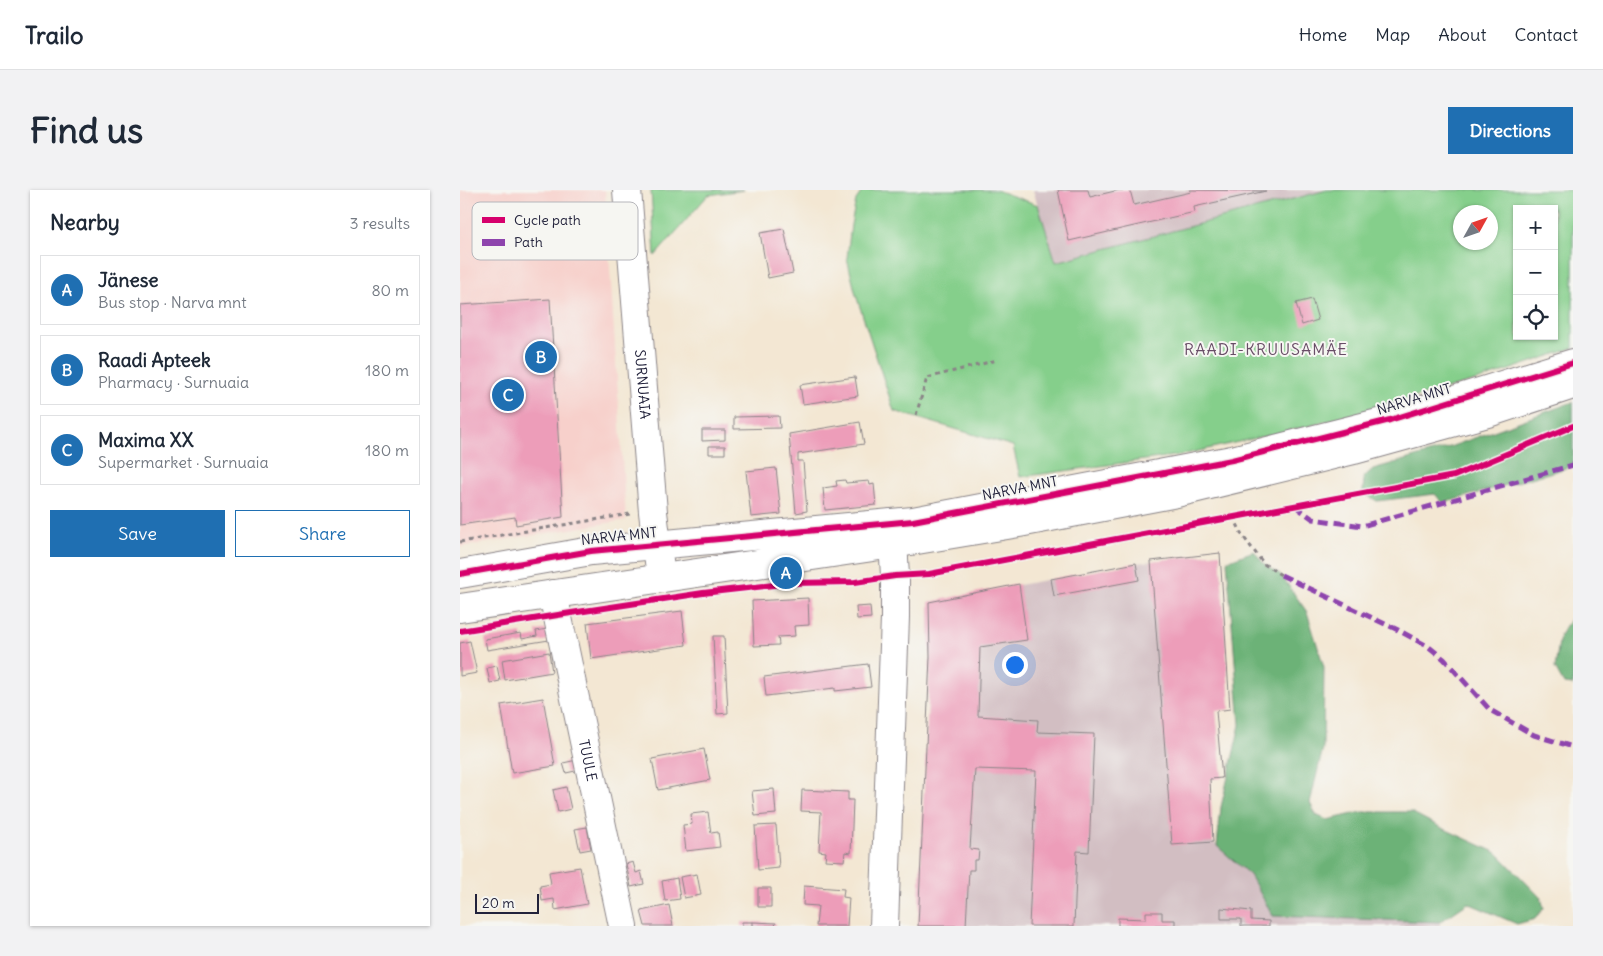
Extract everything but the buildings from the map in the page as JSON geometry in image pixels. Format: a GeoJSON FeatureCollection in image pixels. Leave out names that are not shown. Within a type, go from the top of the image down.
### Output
{"type":"FeatureCollection","features":[{"type":"Feature","properties":{"kind":"main road","name":"SURNUAIA"},"geometry":{"type":"LineString","coordinates":[[633,260],[656,544],[661,578]]}},
{"type":"Feature","properties":{"kind":"main road","name":"NARVA MNT"},"geometry":{"type":"LineString","coordinates":[[460,608],[661,578],[893,534],[913,521],[1232,460],[1390,420],[1573,363]]}},
{"type":"Feature","properties":{"kind":"main road","name":"NARVA MNT"},"geometry":{"type":"LineString","coordinates":[[460,574],[553,556],[656,544],[893,534],[1019,523],[1186,491],[1354,450],[1491,412],[1573,385]]}},
{"type":"Feature","properties":{"kind":"main road"},"geometry":{"type":"LineString","coordinates":[[884,926],[895,618],[893,534]]}},
{"type":"Feature","properties":{"kind":"main road","name":"TUULE"},"geometry":{"type":"LineString","coordinates":[[553,594],[623,926]]}},
{"type":"Feature","properties":{"kind":"path"},"geometry":{"type":"LineString","coordinates":[[916,415],[927,378],[997,360]]}},
{"type":"Feature","properties":{"kind":"path"},"geometry":{"type":"LineString","coordinates":[[1224,519],[1242,516]]}},
{"type":"Feature","properties":{"kind":"path"},"geometry":{"type":"LineString","coordinates":[[1234,517],[1242,535],[1264,564],[1281,574]]}},
{"type":"Feature","properties":{"kind":"shaded area"},"geometry":{"type":"Polygon","coordinates":[[[460,190],[605,190],[606,202],[472,202],[472,260],[609,260],[626,520],[460,547],[460,190]]]}},
{"type":"Feature","properties":{"kind":"shaded area"},"geometry":{"type":"Polygon","coordinates":[[[1033,190],[1327,190],[1056,263],[1033,190]]]}},
{"type":"Feature","properties":{"kind":"shaded area"},"geometry":{"type":"Polygon","coordinates":[[[1220,553],[1230,709],[1216,711],[1222,778],[1210,779],[1213,842],[1250,875],[1273,916],[1440,922],[1440,926],[918,926],[930,657],[929,602],[1136,563],[1220,553]]]}},
{"type":"Feature","properties":{"kind":"green space"},"geometry":{"type":"Polygon","coordinates":[[[651,190],[744,190],[708,195],[655,256],[651,190]]]}},
{"type":"Feature","properties":{"kind":"green space"},"geometry":{"type":"Polygon","coordinates":[[[863,190],[996,190],[1038,205],[1056,262],[1327,190],[1573,190],[1573,348],[1479,380],[1309,426],[1181,455],[1020,477],[1013,446],[894,411],[856,295],[847,258],[856,200],[863,190]]]}},
{"type":"Feature","properties":{"kind":"green space"},"geometry":{"type":"Polygon","coordinates":[[[1573,402],[1573,465],[1570,467],[1443,503],[1435,494],[1377,501],[1363,493],[1364,477],[1373,469],[1447,448],[1573,402]]]}},
{"type":"Feature","properties":{"kind":"green space"},"geometry":{"type":"Polygon","coordinates":[[[1254,551],[1264,564],[1281,575],[1307,612],[1324,667],[1323,748],[1310,803],[1316,815],[1327,820],[1362,812],[1411,812],[1497,853],[1541,898],[1544,908],[1535,919],[1517,924],[1468,903],[1440,922],[1273,916],[1250,875],[1217,846],[1221,807],[1240,725],[1227,561],[1254,551]]]}},
{"type":"Feature","properties":{"kind":"green space"},"geometry":{"type":"Polygon","coordinates":[[[1573,615],[1573,685],[1564,684],[1555,668],[1560,635],[1573,615]]]}},
{"type":"Feature","properties":{"kind":"marked path"},"geometry":{"type":"LineString","coordinates":[[1295,506],[1313,519],[1362,526],[1573,465]]}},
{"type":"Feature","properties":{"kind":"marked path"},"geometry":{"type":"LineString","coordinates":[[1281,575],[1398,630],[1429,647],[1444,659],[1490,710],[1534,735],[1573,747]]}},
{"type":"Feature","properties":{"kind":"cycle path"},"geometry":{"type":"LineString","coordinates":[[460,574],[591,551],[913,521],[1232,460],[1390,420],[1573,363]]}},
{"type":"Feature","properties":{"kind":"cycle path"},"geometry":{"type":"LineString","coordinates":[[460,631],[703,593],[791,583],[855,582],[895,576],[929,574],[1454,476],[1573,426]]}},
{"type":"Feature","properties":{"kind":"place","name":"Raadi Apteek"},"geometry":{"type":"Point","coordinates":[541,357]}},
{"type":"Feature","properties":{"kind":"place","name":"Maxima XX"},"geometry":{"type":"Point","coordinates":[508,395]}},
{"type":"Feature","properties":{"kind":"place","name":"Jänese"},"geometry":{"type":"Point","coordinates":[786,573]}},
{"type":"Feature","properties":{"kind":"district","name":"RAADI-KRUUSAMÄE"},"geometry":{"type":"Point","coordinates":[1266,349]}}]}
